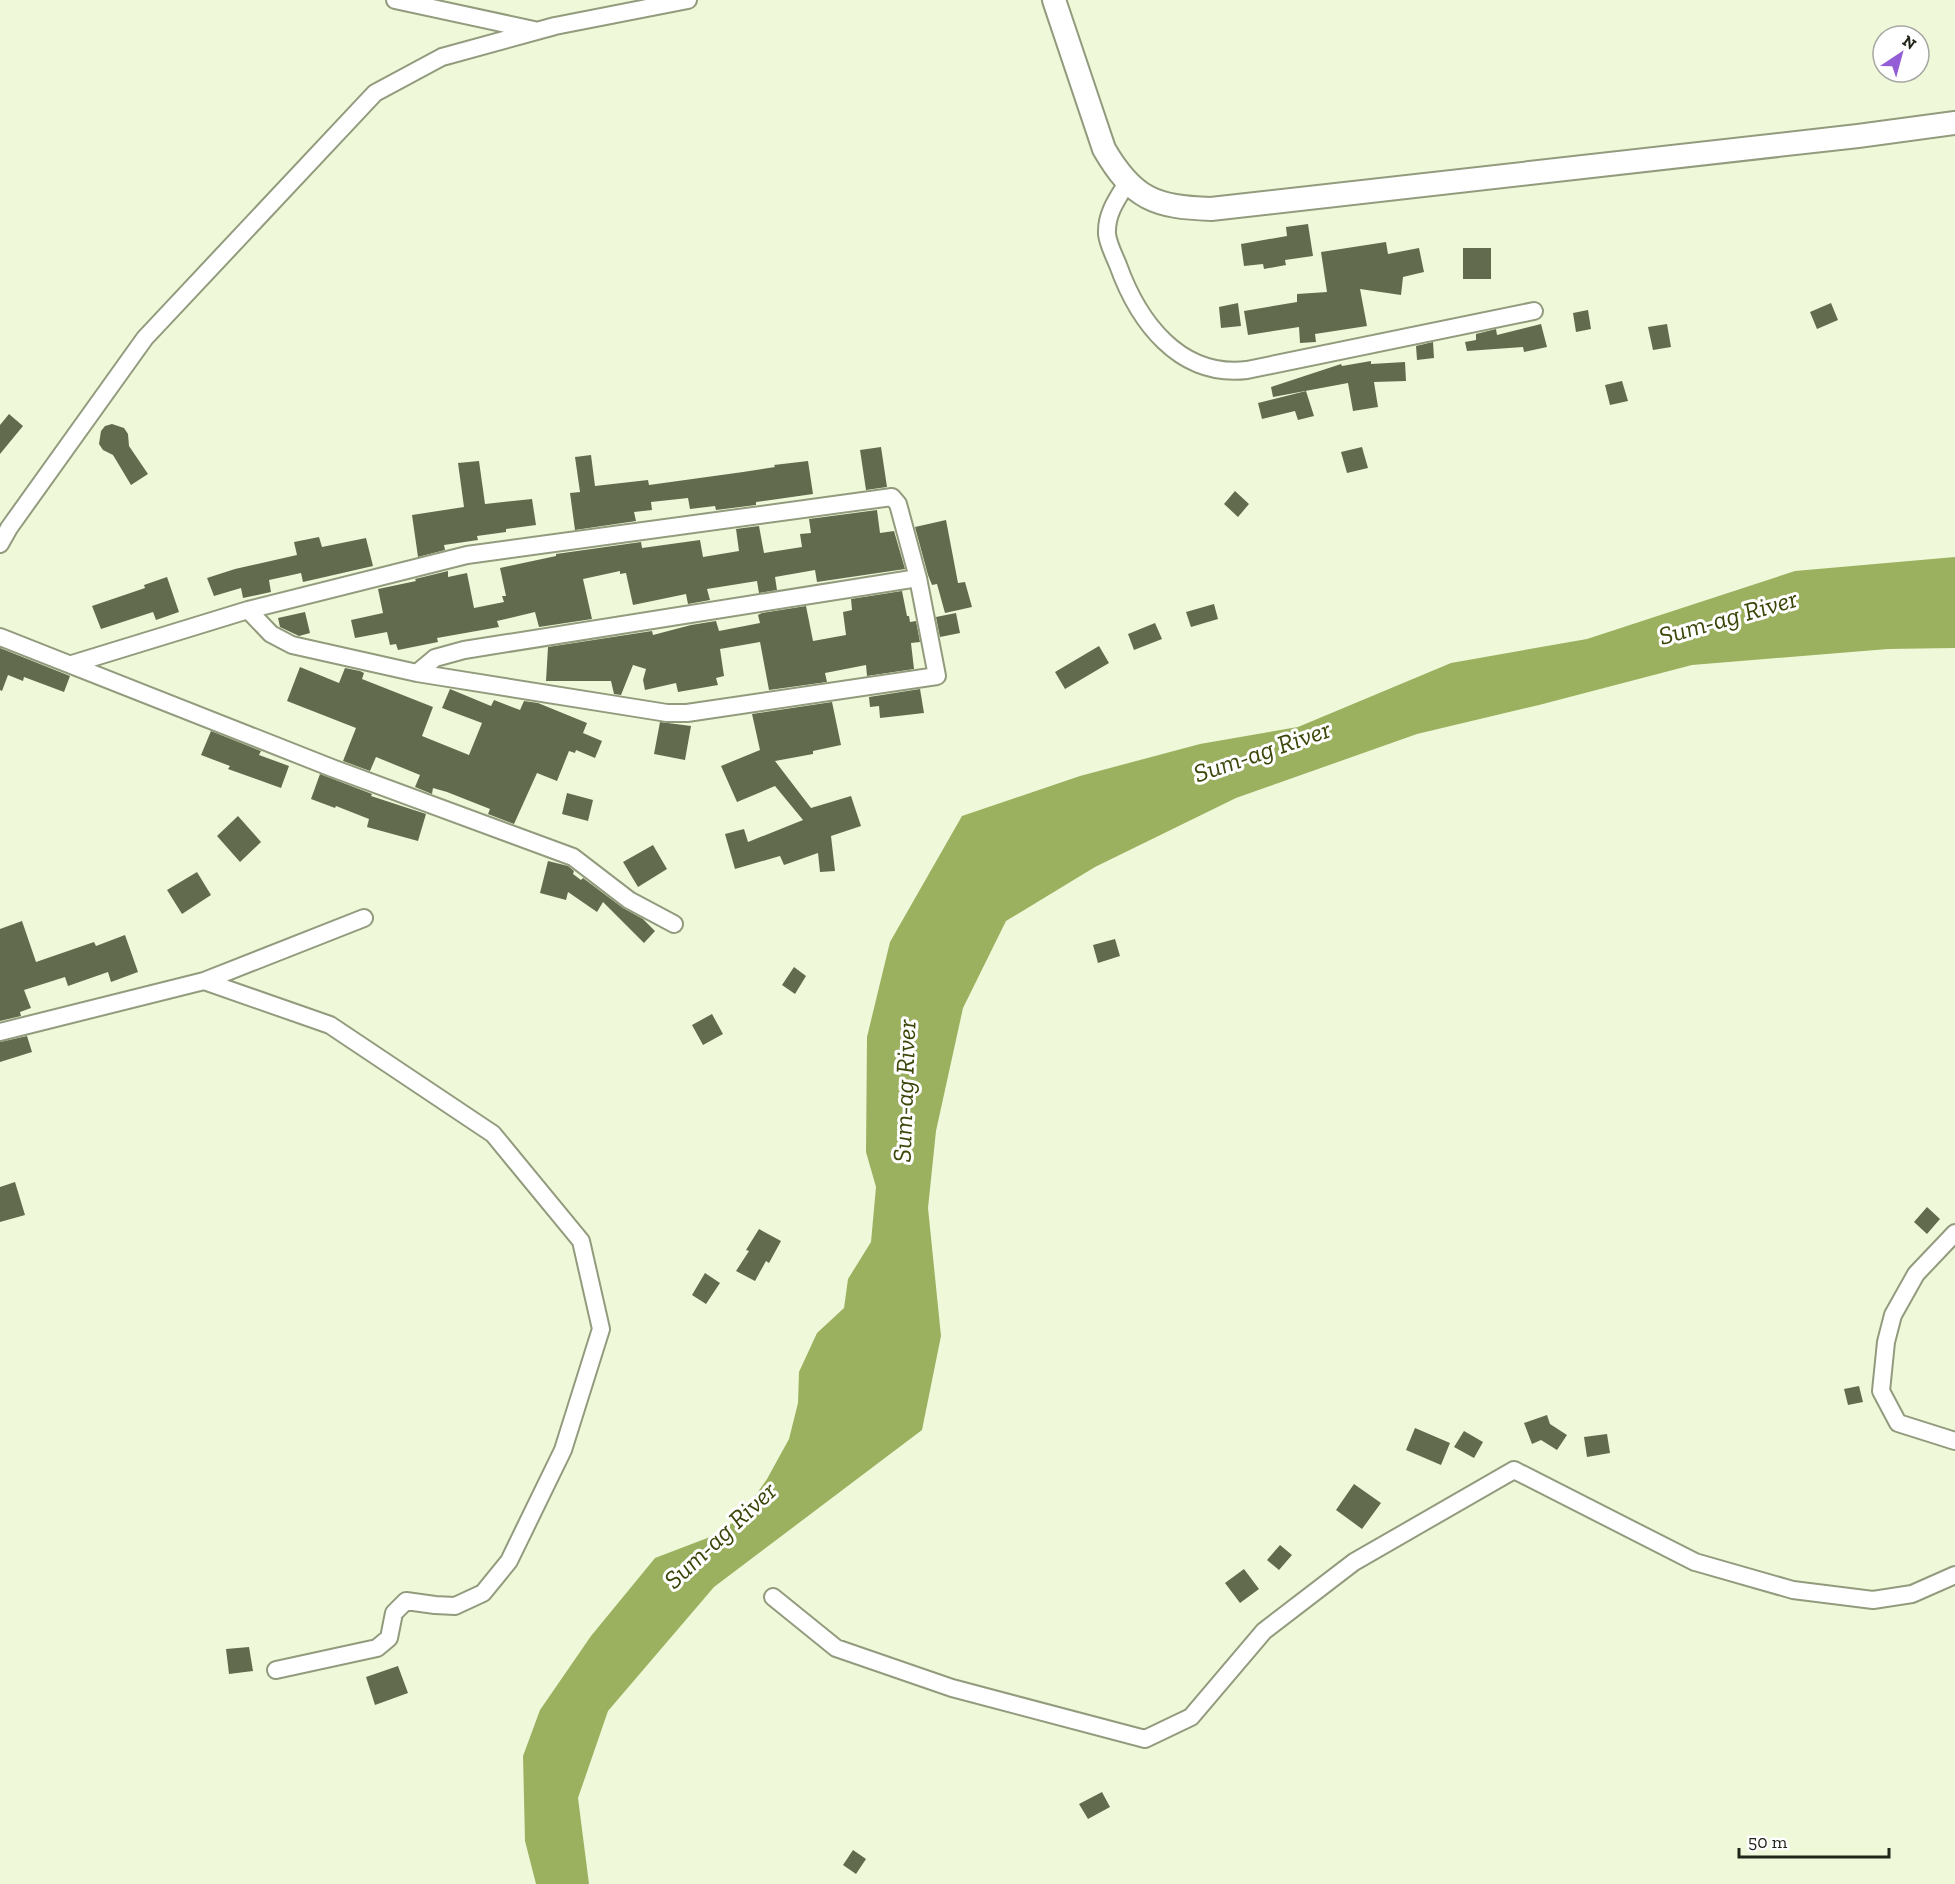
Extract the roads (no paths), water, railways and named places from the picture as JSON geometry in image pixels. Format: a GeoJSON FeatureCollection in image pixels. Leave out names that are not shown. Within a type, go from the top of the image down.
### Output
{"type":"FeatureCollection","features":[{"type":"Feature","properties":{"kind":"main road"},"geometry":{"type":"LineString","coordinates":[[1054,0],[1104,149],[1127,183],[1160,202],[1179,207],[1211,208],[1858,136],[1955,123]]}},
{"type":"Feature","properties":{"kind":"street"},"geometry":{"type":"LineString","coordinates":[[395,0],[538,31]]}},
{"type":"Feature","properties":{"kind":"street"},"geometry":{"type":"LineString","coordinates":[[0,544],[9,528],[145,338],[375,93],[442,57],[538,31],[688,0]]}},
{"type":"Feature","properties":{"kind":"street"},"geometry":{"type":"LineString","coordinates":[[1127,183],[1113,205],[1107,235],[1124,283],[1143,317],[1156,334],[1184,356],[1217,370],[1231,372],[1247,370],[1534,311]]}},
{"type":"Feature","properties":{"kind":"street"},"geometry":{"type":"LineString","coordinates":[[72,664],[248,610],[467,555],[892,497],[898,504],[918,578],[937,676],[687,713],[667,713],[417,673],[292,645],[271,634],[248,610]]}},
{"type":"Feature","properties":{"kind":"street"},"geometry":{"type":"LineString","coordinates":[[417,673],[435,658],[464,650],[918,578]]}},
{"type":"Feature","properties":{"kind":"street"},"geometry":{"type":"LineString","coordinates":[[0,637],[332,768],[573,857],[629,900],[674,924]]}},
{"type":"Feature","properties":{"kind":"street"},"geometry":{"type":"LineString","coordinates":[[0,1032],[204,981],[364,918]]}},
{"type":"Feature","properties":{"kind":"street"},"geometry":{"type":"LineString","coordinates":[[204,981],[330,1025],[493,1134],[581,1241],[601,1329],[563,1450],[509,1561],[483,1593],[455,1606],[406,1601],[394,1613],[389,1638],[377,1648],[276,1670]]}},
{"type":"Feature","properties":{"kind":"street"},"geometry":{"type":"LineString","coordinates":[[1955,1233],[1916,1274],[1893,1315],[1886,1342],[1881,1391],[1898,1423],[1955,1442]]}},
{"type":"Feature","properties":{"kind":"street"},"geometry":{"type":"LineString","coordinates":[[773,1597],[836,1648],[952,1688],[1145,1738],[1191,1717],[1264,1631],[1354,1562],[1514,1470],[1695,1562],[1793,1590],[1873,1600],[1912,1594],[1955,1575]]}},
{"type":"Feature","properties":{"kind":"water","name":"Sum-ag River"},"geometry":{"type":"Polygon","coordinates":[[[1955,557],[1955,648],[1888,649],[1692,665],[1417,734],[1236,798],[1095,867],[1006,921],[963,1008],[936,1131],[928,1208],[941,1336],[922,1430],[714,1587],[608,1711],[578,1798],[589,1884],[536,1884],[525,1841],[523,1756],[540,1710],[591,1636],[655,1558],[710,1537],[739,1519],[767,1479],[789,1439],[798,1403],[799,1372],[817,1333],[844,1308],[848,1279],[871,1242],[876,1187],[866,1152],[867,1037],[890,942],[962,816],[1080,776],[1200,744],[1298,727],[1451,663],[1587,639],[1795,571],[1955,557]]]}}]}
